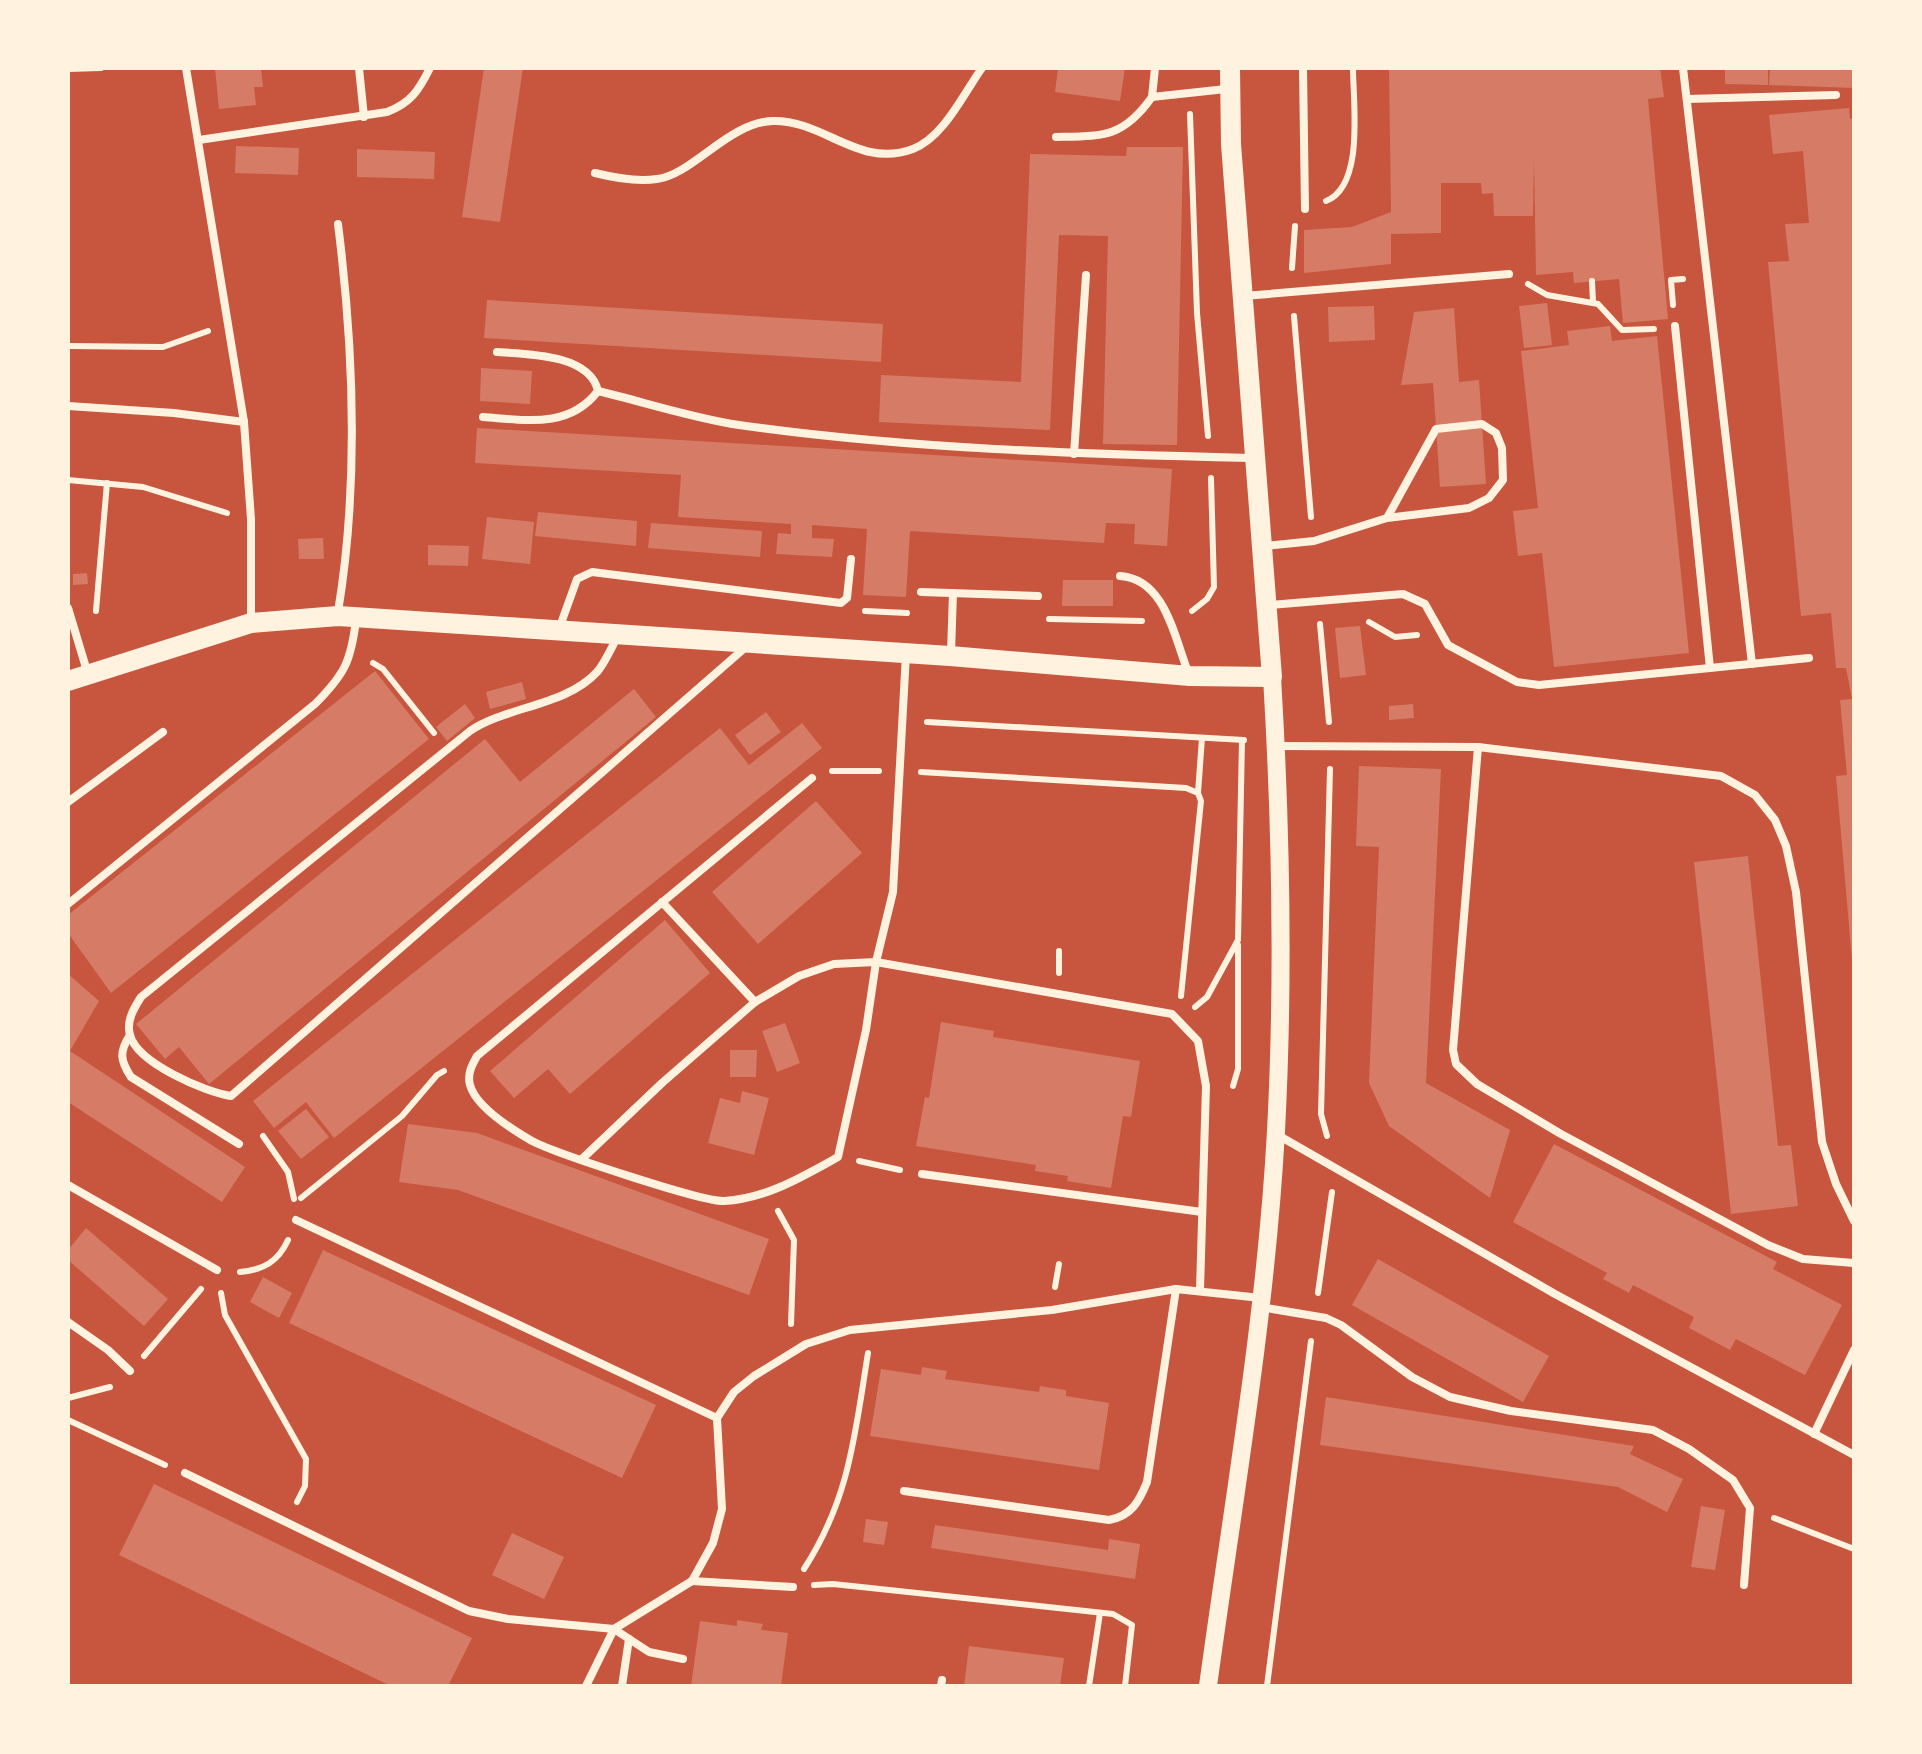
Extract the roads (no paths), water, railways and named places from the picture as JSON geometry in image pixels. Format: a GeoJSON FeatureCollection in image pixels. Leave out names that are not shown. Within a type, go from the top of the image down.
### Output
{"type":"FeatureCollection","features":[{"type":"Feature","properties":{"kind":"main road"},"geometry":{"type":"LineString","coordinates":[[68,681],[251,622],[347,616],[1190,676],[1272,677],[1231,144],[1231,78]]}},
{"type":"Feature","properties":{"kind":"street"},"geometry":{"type":"LineString","coordinates":[[1208,1686],[1260,1303],[1276,1134],[1280,1027],[1272,677]]}},
{"type":"Feature","properties":{"kind":"lane"},"geometry":{"type":"LineString","coordinates":[[186,68],[244,422],[251,520],[251,622]]}},
{"type":"Feature","properties":{"kind":"lane"},"geometry":{"type":"LineString","coordinates":[[359,68],[364,117]]}},
{"type":"Feature","properties":{"kind":"lane"},"geometry":{"type":"LineString","coordinates":[[199,140],[364,117],[405,105],[419,91],[430,68]]}},
{"type":"Feature","properties":{"kind":"lane"},"geometry":{"type":"LineString","coordinates":[[596,173],[613,178],[660,180],[749,126],[771,121],[792,123],[860,150],[892,156],[919,146],[940,127],[982,68]]}},
{"type":"Feature","properties":{"kind":"lane"},"geometry":{"type":"LineString","coordinates":[[1056,137],[1104,136],[1120,130],[1140,114],[1152,97],[1154,68]]}},
{"type":"Feature","properties":{"kind":"lane"},"geometry":{"type":"LineString","coordinates":[[1304,68],[1306,209]]}},
{"type":"Feature","properties":{"kind":"lane"},"geometry":{"type":"LineString","coordinates":[[1683,68],[1752,664]]}},
{"type":"Feature","properties":{"kind":"lane"},"geometry":{"type":"LineString","coordinates":[[1152,97],[1189,93],[1231,78]]}},
{"type":"Feature","properties":{"kind":"lane"},"geometry":{"type":"LineString","coordinates":[[1687,99],[1836,94]]}},
{"type":"Feature","properties":{"kind":"lane"},"geometry":{"type":"LineString","coordinates":[[68,904],[315,704],[343,674],[352,656],[346,572],[350,492],[348,309],[338,224]]}},
{"type":"Feature","properties":{"kind":"lane"},"geometry":{"type":"LineString","coordinates":[[1242,296],[1509,274]]}},
{"type":"Feature","properties":{"kind":"lane"},"geometry":{"type":"LineString","coordinates":[[1074,454],[1086,275]]}},
{"type":"Feature","properties":{"kind":"lane"},"geometry":{"type":"LineString","coordinates":[[1675,326],[1710,668]]}},
{"type":"Feature","properties":{"kind":"lane"},"geometry":{"type":"LineString","coordinates":[[497,352],[538,355],[574,364],[593,378],[598,391]]}},
{"type":"Feature","properties":{"kind":"lane"},"geometry":{"type":"LineString","coordinates":[[598,391],[736,424],[860,438],[1074,454],[1256,458]]}},
{"type":"Feature","properties":{"kind":"lane"},"geometry":{"type":"LineString","coordinates":[[483,417],[538,421],[565,418],[588,404],[598,391]]}},
{"type":"Feature","properties":{"kind":"lane"},"geometry":{"type":"LineString","coordinates":[[68,406],[244,422]]}},
{"type":"Feature","properties":{"kind":"lane"},"geometry":{"type":"LineString","coordinates":[[1264,546],[1314,541],[1388,518],[1469,508],[1489,498],[1503,480],[1502,448],[1496,433],[1482,424],[1436,429],[1388,518]]}},
{"type":"Feature","properties":{"kind":"lane"},"geometry":{"type":"LineString","coordinates":[[559,629],[577,579],[592,572],[840,602],[847,598],[851,559]]}},
{"type":"Feature","properties":{"kind":"lane"},"geometry":{"type":"LineString","coordinates":[[1120,576],[1138,578],[1152,589],[1190,676]]}},
{"type":"Feature","properties":{"kind":"lane"},"geometry":{"type":"LineString","coordinates":[[920,592],[1038,596]]}},
{"type":"Feature","properties":{"kind":"lane"},"geometry":{"type":"LineString","coordinates":[[950,656],[953,592]]}},
{"type":"Feature","properties":{"kind":"lane"},"geometry":{"type":"LineString","coordinates":[[1268,604],[1402,594],[1425,604],[1448,645],[1517,682],[1539,686],[1809,658]]}},
{"type":"Feature","properties":{"kind":"lane"},"geometry":{"type":"LineString","coordinates":[[68,608],[88,675]]}},
{"type":"Feature","properties":{"kind":"lane"},"geometry":{"type":"LineString","coordinates":[[239,1144],[131,1076],[121,1061],[122,1048],[130,1035],[131,1013],[141,997],[488,719],[541,704],[596,672],[620,633]]}},
{"type":"Feature","properties":{"kind":"lane"},"geometry":{"type":"LineString","coordinates":[[130,1035],[148,1058],[197,1088],[231,1096],[750,643]]}},
{"type":"Feature","properties":{"kind":"lane"},"geometry":{"type":"LineString","coordinates":[[812,778],[477,1056],[469,1083],[477,1098],[533,1142],[719,1202],[786,1186],[838,1157],[892,892],[906,654]]}},
{"type":"Feature","properties":{"kind":"lane"},"geometry":{"type":"LineString","coordinates":[[68,802],[163,732]]}},
{"type":"Feature","properties":{"kind":"lane"},"geometry":{"type":"LineString","coordinates":[[1276,744],[1478,747],[1721,776],[1755,795],[1775,820],[1786,846],[1796,892],[1822,1142],[1854,1221]]}},
{"type":"Feature","properties":{"kind":"lane"},"geometry":{"type":"LineString","coordinates":[[1478,747],[1453,1050],[1456,1064],[1477,1084],[1562,1134],[1768,1245],[1803,1259],[1854,1263]]}},
{"type":"Feature","properties":{"kind":"lane"},"geometry":{"type":"LineString","coordinates":[[662,902],[755,1002]]}},
{"type":"Feature","properties":{"kind":"lane"},"geometry":{"type":"LineString","coordinates":[[582,1159],[755,1002],[799,976],[834,964],[876,962],[1172,1014],[1198,1042],[1206,1086],[1200,1290]]}},
{"type":"Feature","properties":{"kind":"lane"},"geometry":{"type":"LineString","coordinates":[[1276,1134],[1555,1294],[1854,1455]]}},
{"type":"Feature","properties":{"kind":"lane"},"geometry":{"type":"LineString","coordinates":[[922,1174],[1202,1212]]}},
{"type":"Feature","properties":{"kind":"lane"},"geometry":{"type":"LineString","coordinates":[[68,1185],[217,1270]]}},
{"type":"Feature","properties":{"kind":"lane"},"geometry":{"type":"LineString","coordinates":[[296,1220],[717,1418]]}},
{"type":"Feature","properties":{"kind":"lane"},"geometry":{"type":"LineString","coordinates":[[586,1686],[614,1630],[692,1580],[713,1543],[722,1509],[717,1418],[734,1392],[789,1354],[806,1344],[850,1330],[1052,1310],[1176,1288],[1260,1303],[1341,1325],[1412,1378],[1450,1397],[1512,1411],[1654,1430],[1734,1480],[1750,1508],[1744,1585]]}},
{"type":"Feature","properties":{"kind":"lane"},"geometry":{"type":"LineString","coordinates":[[904,1491],[1109,1520],[1122,1517],[1140,1502],[1147,1482],[1176,1288]]}},
{"type":"Feature","properties":{"kind":"lane"},"geometry":{"type":"LineString","coordinates":[[68,1322],[130,1370]]}},
{"type":"Feature","properties":{"kind":"lane"},"geometry":{"type":"LineString","coordinates":[[1814,1434],[1854,1350]]}},
{"type":"Feature","properties":{"kind":"lane"},"geometry":{"type":"LineString","coordinates":[[185,1474],[469,1611],[614,1630],[649,1652],[684,1659]]}},
{"type":"Feature","properties":{"kind":"lane"},"geometry":{"type":"LineString","coordinates":[[692,1580],[792,1586]]}},
{"type":"Feature","properties":{"kind":"lane"},"geometry":{"type":"LineString","coordinates":[[622,1686],[628,1639]]}}]}
